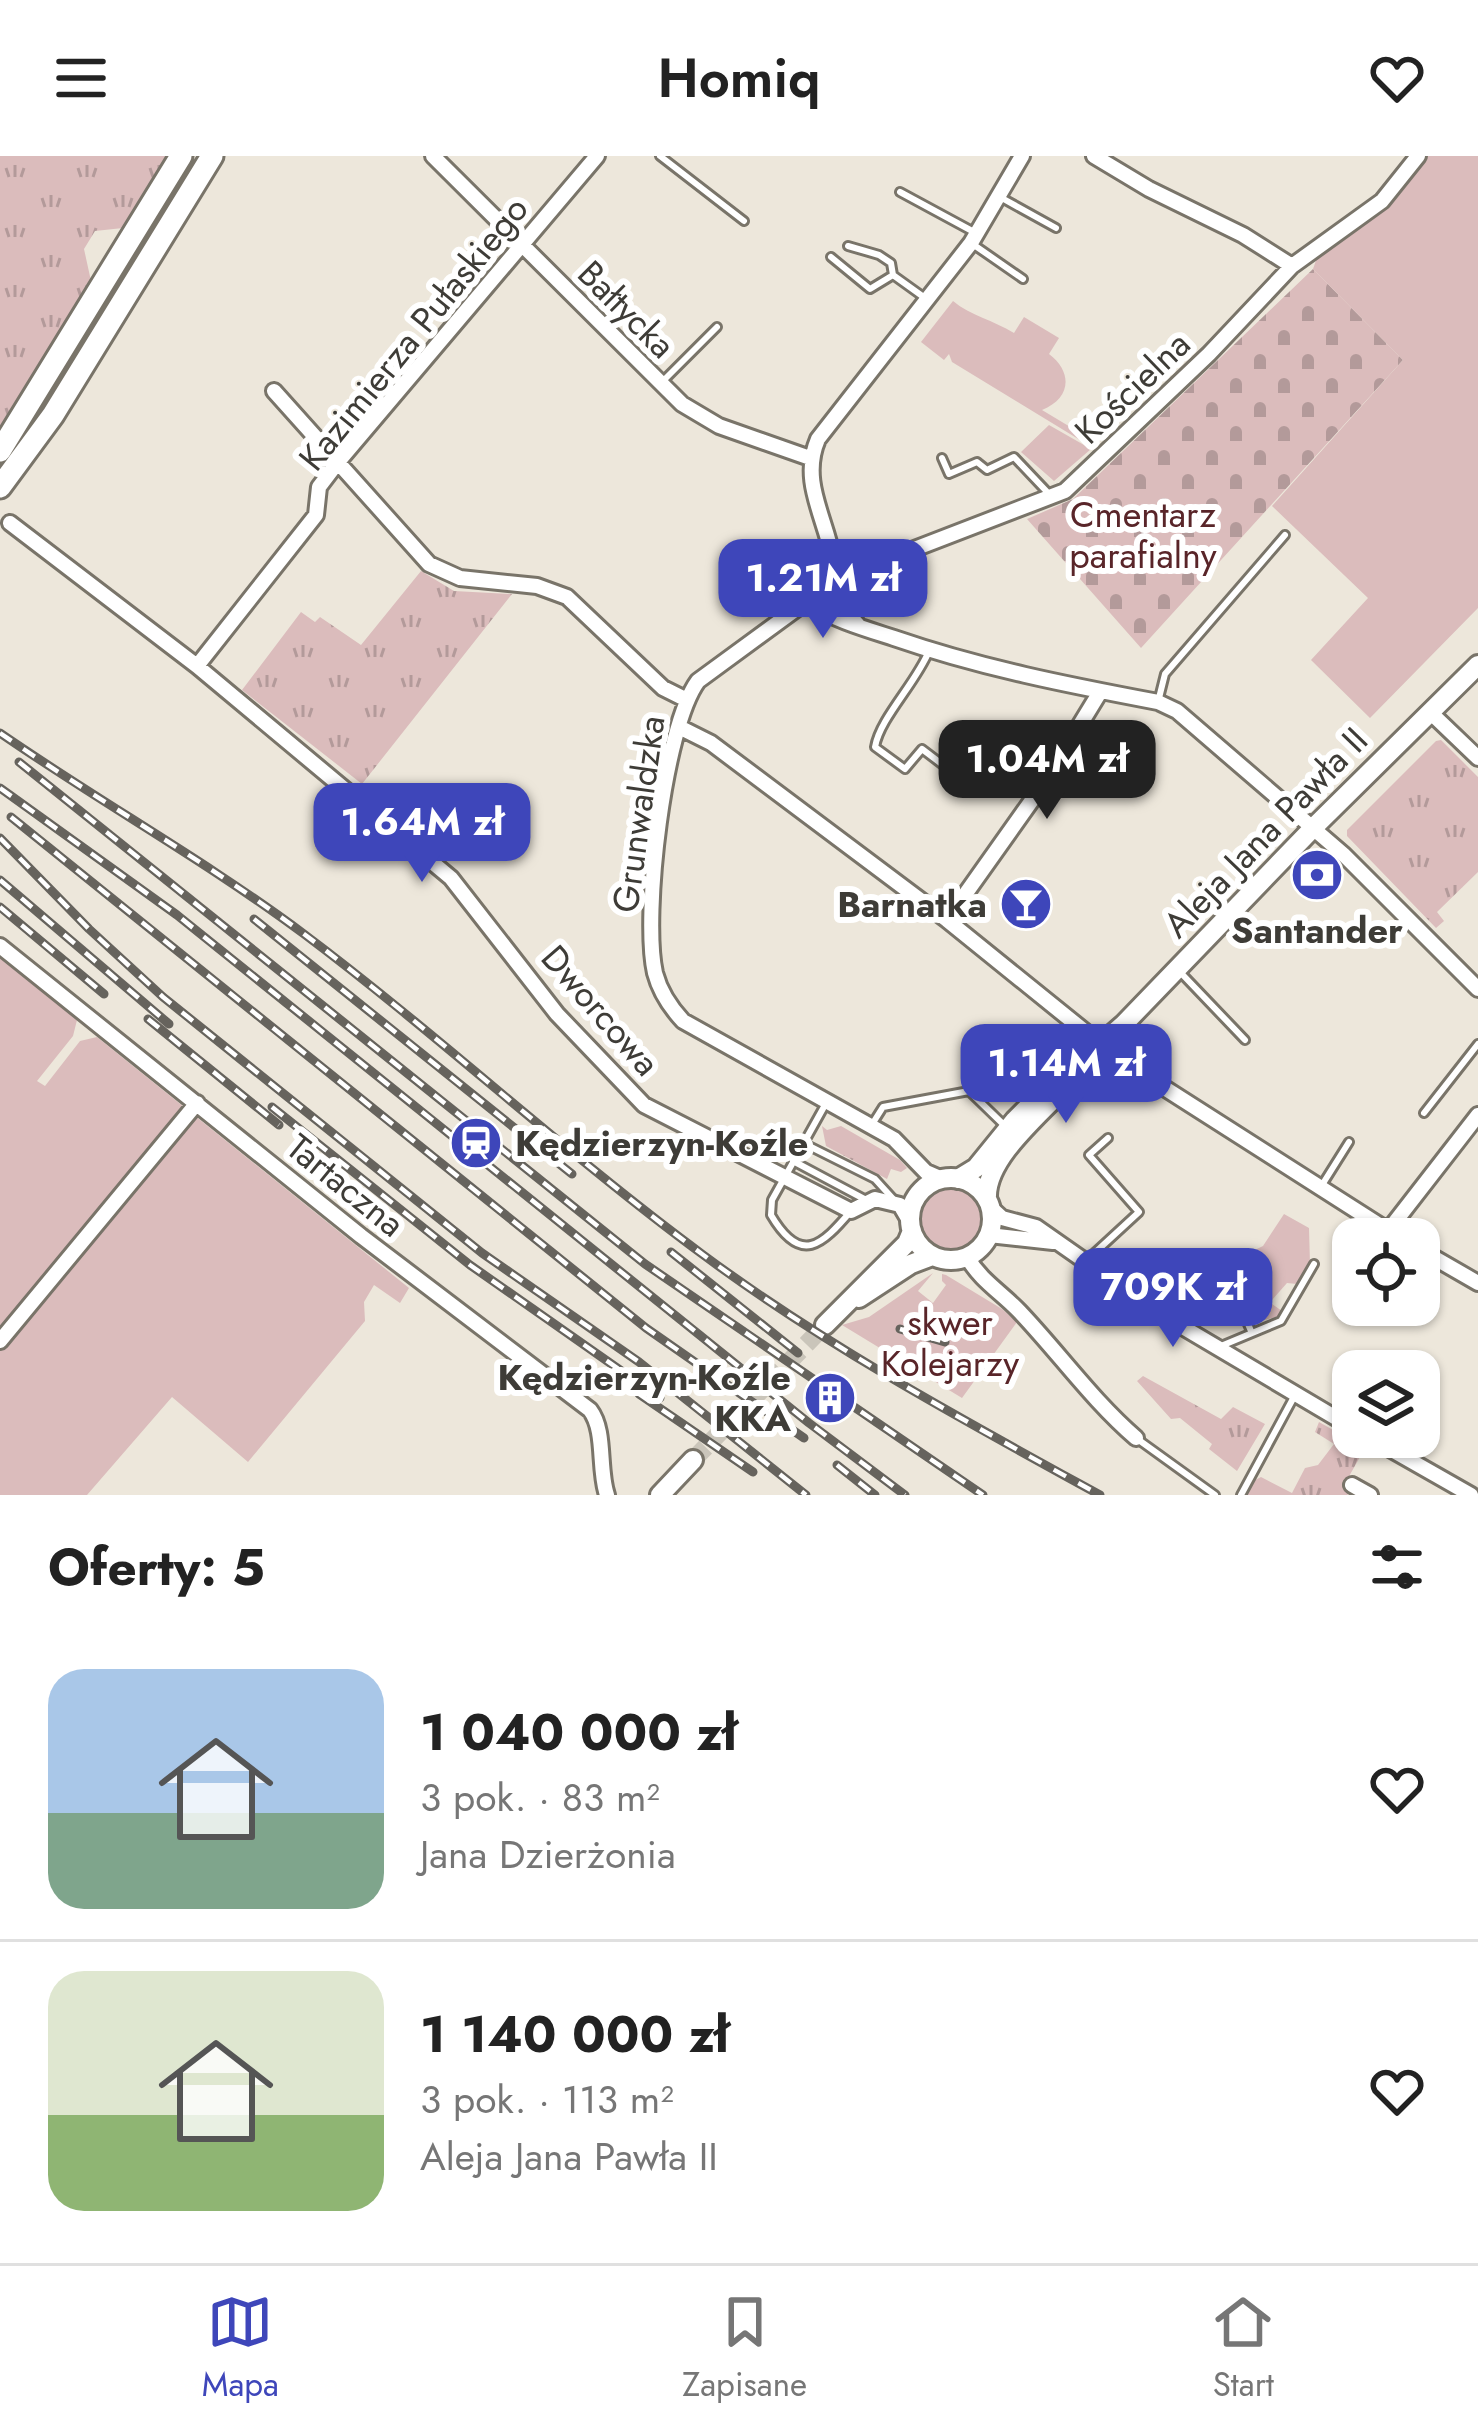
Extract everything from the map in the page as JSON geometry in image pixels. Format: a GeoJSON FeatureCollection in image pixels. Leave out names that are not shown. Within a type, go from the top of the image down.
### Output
{"type":"FeatureCollection","features":[{"type":"Feature","properties":{"kind":"main road"},"geometry":{"type":"LineString","coordinates":[[0,451],[181,156]]}},
{"type":"Feature","properties":{"kind":"main road"},"geometry":{"type":"LineString","coordinates":[[0,487],[53,415],[212,156]]}},
{"type":"Feature","properties":{"kind":"main road","name":"Aleja Jana Pawła II"},"geometry":{"type":"LineString","coordinates":[[988,1203],[988,1181],[1014,1143],[1088,1067],[1100,1046],[1478,665]]}},
{"type":"Feature","properties":{"kind":"main road","name":"Aleja Jana Pawła II"},"geometry":{"type":"LineString","coordinates":[[950,1179],[976,1168],[1078,1057],[1100,1046]]}},
{"type":"Feature","properties":{"kind":"main road"},"geometry":{"type":"LineString","coordinates":[[950,1179],[975,1186],[988,1203],[988,1235],[967,1257],[919,1259],[832,1318],[907,1243],[917,1195],[950,1179]]}},
{"type":"Feature","properties":{"kind":"main road"},"geometry":{"type":"LineString","coordinates":[[911,1226],[921,1247],[932,1256]]}},
{"type":"Feature","properties":{"kind":"main road"},"geometry":{"type":"LineString","coordinates":[[660,1495],[693,1460]]}},
{"type":"Feature","properties":{"kind":"street","name":"Bałtycka"},"geometry":{"type":"LineString","coordinates":[[433,156],[660,384],[700,417],[810,458]]}},
{"type":"Feature","properties":{"kind":"street","name":"Kazimierza Pułaskiego"},"geometry":{"type":"LineString","coordinates":[[197,666],[316,515],[319,487],[338,462],[597,156]]}},
{"type":"Feature","properties":{"kind":"street"},"geometry":{"type":"LineString","coordinates":[[832,572],[830,544],[812,491],[810,458],[831,421],[974,238],[1022,156]]}},
{"type":"Feature","properties":{"kind":"street"},"geometry":{"type":"LineString","coordinates":[[1094,156],[1292,266]]}},
{"type":"Feature","properties":{"kind":"street","name":"Kościelna"},"geometry":{"type":"LineString","coordinates":[[832,572],[866,568],[1052,498],[1078,482],[1209,355],[1292,266],[1382,201],[1418,156]]}},
{"type":"Feature","properties":{"kind":"street"},"geometry":{"type":"LineString","coordinates":[[274,391],[429,564],[460,578],[537,586],[567,597],[663,688],[685,699]]}},
{"type":"Feature","properties":{"kind":"street","name":"Dworcowa"},"geometry":{"type":"LineString","coordinates":[[10,523],[197,666],[451,878],[557,1014],[644,1105],[850,1211]]}},
{"type":"Feature","properties":{"kind":"street","name":"Grunwaldzka"},"geometry":{"type":"LineString","coordinates":[[832,572],[825,588],[807,604],[698,681],[685,699],[663,800],[651,897],[656,980],[683,1021],[901,1143],[926,1172],[950,1179]]}},
{"type":"Feature","properties":{"kind":"street"},"geometry":{"type":"LineString","coordinates":[[825,588],[862,628]]}},
{"type":"Feature","properties":{"kind":"street"},"geometry":{"type":"LineString","coordinates":[[807,604],[928,651],[1030,680],[1158,702],[1177,711],[1312,829],[1478,989]]}},
{"type":"Feature","properties":{"kind":"street"},"geometry":{"type":"LineString","coordinates":[[946,920],[1047,778],[1100,692]]}},
{"type":"Feature","properties":{"kind":"street"},"geometry":{"type":"LineString","coordinates":[[1430,712],[1478,758]]}},
{"type":"Feature","properties":{"kind":"street"},"geometry":{"type":"LineString","coordinates":[[680,728],[711,743],[946,920],[1100,1046],[1368,1218]]}},
{"type":"Feature","properties":{"kind":"street","name":"Tartaczna"},"geometry":{"type":"LineString","coordinates":[[0,946],[361,1236],[590,1410],[597,1420],[600,1474],[607,1495]]}},
{"type":"Feature","properties":{"kind":"street"},"geometry":{"type":"LineString","coordinates":[[0,1341],[197,1103]]}},
{"type":"Feature","properties":{"kind":"street"},"geometry":{"type":"LineString","coordinates":[[1407,1218],[1478,1115]]}},
{"type":"Feature","properties":{"kind":"street"},"geometry":{"type":"LineString","coordinates":[[850,1211],[868,1201],[895,1202],[911,1226]]}},
{"type":"Feature","properties":{"kind":"street"},"geometry":{"type":"LineString","coordinates":[[988,1203],[1002,1218],[1036,1227],[1218,1348],[1332,1416]]}},
{"type":"Feature","properties":{"kind":"street"},"geometry":{"type":"LineString","coordinates":[[988,1235],[1053,1242]]}},
{"type":"Feature","properties":{"kind":"street"},"geometry":{"type":"LineString","coordinates":[[967,1257],[988,1286],[1016,1308],[1106,1412],[1136,1438]]}},
{"type":"Feature","properties":{"kind":"street"},"geometry":{"type":"LineString","coordinates":[[1440,1261],[1478,1283]]}},
{"type":"Feature","properties":{"kind":"street"},"geometry":{"type":"LineString","coordinates":[[1407,1458],[1471,1495]]}},
{"type":"Feature","properties":{"kind":"street"},"geometry":{"type":"LineString","coordinates":[[1352,1485],[1370,1495]]}},
{"type":"Feature","properties":{"kind":"lane"},"geometry":{"type":"LineString","coordinates":[[660,156],[744,221]]}},
{"type":"Feature","properties":{"kind":"lane"},"geometry":{"type":"LineString","coordinates":[[900,191],[974,238],[1023,279]]}},
{"type":"Feature","properties":{"kind":"lane"},"geometry":{"type":"LineString","coordinates":[[1000,196],[1056,228]]}},
{"type":"Feature","properties":{"kind":"lane"},"geometry":{"type":"LineString","coordinates":[[848,246],[880,254],[891,263],[893,275],[928,301]]}},
{"type":"Feature","properties":{"kind":"lane"},"geometry":{"type":"LineString","coordinates":[[831,257],[870,290],[893,275]]}},
{"type":"Feature","properties":{"kind":"lane"},"geometry":{"type":"LineString","coordinates":[[660,384],[717,326]]}},
{"type":"Feature","properties":{"kind":"lane"},"geometry":{"type":"LineString","coordinates":[[942,458],[949,474],[977,462],[987,470],[1014,457],[1052,498]]}},
{"type":"Feature","properties":{"kind":"lane"},"geometry":{"type":"LineString","coordinates":[[1158,702],[1166,674],[1285,535]]}},
{"type":"Feature","properties":{"kind":"lane"},"geometry":{"type":"LineString","coordinates":[[928,651],[905,696],[877,734],[875,747],[905,769],[922,748],[943,765]]}},
{"type":"Feature","properties":{"kind":"lane"},"geometry":{"type":"LineString","coordinates":[[1178,968],[1245,1040]]}},
{"type":"Feature","properties":{"kind":"lane"},"geometry":{"type":"LineString","coordinates":[[1424,1113],[1478,1044]]}},
{"type":"Feature","properties":{"kind":"lane"},"geometry":{"type":"LineString","coordinates":[[871,1126],[883,1107],[969,1091],[1007,1129]]}},
{"type":"Feature","properties":{"kind":"lane"},"geometry":{"type":"LineString","coordinates":[[827,1102],[772,1200],[771,1215],[800,1243],[820,1244],[850,1211]]}},
{"type":"Feature","properties":{"kind":"lane"},"geometry":{"type":"LineString","coordinates":[[1086,1262],[1138,1212],[1089,1155],[1108,1138]]}},
{"type":"Feature","properties":{"kind":"lane"},"geometry":{"type":"LineString","coordinates":[[1320,1188],[1349,1142]]}},
{"type":"Feature","properties":{"kind":"lane"},"geometry":{"type":"LineString","coordinates":[[803,1143],[875,1179],[895,1202]]}},
{"type":"Feature","properties":{"kind":"lane"},"geometry":{"type":"LineString","coordinates":[[793,1161],[868,1201]]}},
{"type":"Feature","properties":{"kind":"lane"},"geometry":{"type":"LineString","coordinates":[[1218,1348],[1281,1321],[1314,1264]]}},
{"type":"Feature","properties":{"kind":"lane"},"geometry":{"type":"LineString","coordinates":[[1226,1273],[1251,1331]]}},
{"type":"Feature","properties":{"kind":"lane"},"geometry":{"type":"LineString","coordinates":[[1241,1495],[1295,1395]]}},
{"type":"Feature","properties":{"kind":"lane"},"geometry":{"type":"LineString","coordinates":[[1136,1438],[1215,1495]]}},
{"type":"Feature","properties":{"kind":"green space"},"geometry":{"type":"Polygon","coordinates":[[[0,156],[167,156],[123,228],[95,231],[84,249],[91,281],[0,428],[0,156]]]}},
{"type":"Feature","properties":{"kind":"green space"},"geometry":{"type":"Polygon","coordinates":[[[1425,156],[1478,156],[1478,608],[1370,718],[1311,660],[1368,598],[1272,506],[1403,360],[1313,269],[1319,252],[1384,205],[1425,156]]]}},
{"type":"Feature","properties":{"kind":"green space","name":"Cmentarz parafialny"},"geometry":{"type":"Polygon","coordinates":[[[1313,269],[1403,360],[1141,648],[1027,519],[1073,499],[1313,269]]]}},
{"type":"Feature","properties":{"kind":"green space"},"geometry":{"type":"Polygon","coordinates":[[[953,301],[1014,333],[1024,317],[1059,338],[1049,354],[1062,369],[1065,385],[1058,399],[1042,410],[1097,443],[1093,448],[952,362],[949,354],[944,360],[921,342],[953,301]]]}},
{"type":"Feature","properties":{"kind":"green space"},"geometry":{"type":"Polygon","coordinates":[[[1049,425],[1091,449],[1054,481],[1021,452],[1049,425]]]}},
{"type":"Feature","properties":{"kind":"green space"},"geometry":{"type":"Polygon","coordinates":[[[421,571],[454,591],[512,594],[362,784],[242,690],[301,612],[315,622],[320,617],[361,645],[421,571]]]}},
{"type":"Feature","properties":{"kind":"green space"},"geometry":{"type":"Polygon","coordinates":[[[1441,740],[1478,777],[1478,872],[1437,912],[1444,921],[1436,928],[1347,836],[1347,830],[1441,740]]]}},
{"type":"Feature","properties":{"kind":"green space"},"geometry":{"type":"Polygon","coordinates":[[[0,957],[77,1020],[73,1036],[37,1081],[45,1086],[80,1041],[97,1037],[409,1288],[400,1303],[374,1285],[364,1302],[365,1321],[248,1462],[172,1397],[87,1495],[0,1495],[0,957]]]}},
{"type":"Feature","properties":{"kind":"green space"},"geometry":{"type":"Polygon","coordinates":[[[822,1126],[827,1130],[841,1126],[907,1168],[901,1172],[891,1169],[887,1179],[826,1146],[822,1126]]]}},
{"type":"Feature","properties":{"kind":"green space"},"geometry":{"type":"Polygon","coordinates":[[[951,1189],[972,1198],[981,1219],[972,1240],[951,1249],[930,1240],[921,1219],[930,1198],[951,1189]]]}},
{"type":"Feature","properties":{"kind":"green space"},"geometry":{"type":"Polygon","coordinates":[[[1284,1214],[1309,1228],[1310,1264],[1297,1284],[1287,1283],[1272,1300],[1282,1311],[1278,1317],[1264,1320],[1249,1293],[1222,1266],[1263,1246],[1284,1214]]]}},
{"type":"Feature","properties":{"kind":"green space","name":"skwer Kolejarzy"},"geometry":{"type":"Polygon","coordinates":[[[933,1273],[918,1291],[933,1303],[946,1285],[942,1274],[1017,1322],[962,1398],[842,1325],[869,1317],[933,1273]]]}},
{"type":"Feature","properties":{"kind":"green space"},"geometry":{"type":"Polygon","coordinates":[[[1143,1376],[1221,1419],[1233,1407],[1265,1424],[1237,1471],[1180,1418],[1171,1419],[1137,1381],[1143,1376]]]}},
{"type":"Feature","properties":{"kind":"green space"},"geometry":{"type":"Polygon","coordinates":[[[1319,1422],[1332,1429],[1332,1443],[1315,1432],[1319,1422]]]}},
{"type":"Feature","properties":{"kind":"green space"},"geometry":{"type":"Polygon","coordinates":[[[1332,1447],[1332,1458],[1359,1458],[1343,1487],[1348,1495],[1247,1495],[1261,1477],[1292,1493],[1305,1468],[1318,1465],[1332,1447]]]}},
{"type":"Feature","properties":{"kind":"tunnel"},"geometry":{"type":"LineString","coordinates":[[693,1460],[825,1325]]}},
{"type":"Feature","properties":{"kind":"railway"},"geometry":{"type":"LineString","coordinates":[[0,733],[304,934],[601,1176],[749,1288],[897,1381],[1100,1495]]}},
{"type":"Feature","properties":{"kind":"railway"},"geometry":{"type":"LineString","coordinates":[[19,762],[645,1264],[983,1495]]}},
{"type":"Feature","properties":{"kind":"railway"},"geometry":{"type":"LineString","coordinates":[[0,788],[177,915],[905,1495]]}},
{"type":"Feature","properties":{"kind":"railway"},"geometry":{"type":"LineString","coordinates":[[11,817],[646,1328],[804,1438]]}},
{"type":"Feature","properties":{"kind":"railway"},"geometry":{"type":"LineString","coordinates":[[0,838],[163,997],[482,1253],[639,1362],[806,1495]]}},
{"type":"Feature","properties":{"kind":"railway"},"geometry":{"type":"LineString","coordinates":[[0,880],[169,1024]]}},
{"type":"Feature","properties":{"kind":"railway"},"geometry":{"type":"LineString","coordinates":[[0,907],[104,994]]}},
{"type":"Feature","properties":{"kind":"railway"},"geometry":{"type":"LineString","coordinates":[[254,919],[572,1174]]}},
{"type":"Feature","properties":{"kind":"railway"},"geometry":{"type":"LineString","coordinates":[[148,1019],[279,1125]]}},
{"type":"Feature","properties":{"kind":"railway"},"geometry":{"type":"LineString","coordinates":[[272,1107],[470,1265],[660,1398]]}},
{"type":"Feature","properties":{"kind":"railway"},"geometry":{"type":"LineString","coordinates":[[671,1252],[798,1353]]}},
{"type":"Feature","properties":{"kind":"railway"},"geometry":{"type":"LineString","coordinates":[[900,1329],[945,1342]]}},
{"type":"Feature","properties":{"kind":"railway"},"geometry":{"type":"LineString","coordinates":[[639,1394],[753,1472]]}},
{"type":"Feature","properties":{"kind":"railway"},"geometry":{"type":"LineString","coordinates":[[837,1465],[875,1495]]}},
{"type":"Feature","properties":{"kind":"place","name":"Santander"},"geometry":{"type":"Point","coordinates":[1317,875]}},
{"type":"Feature","properties":{"kind":"place","name":"Barnatka"},"geometry":{"type":"Point","coordinates":[1026,904]}},
{"type":"Feature","properties":{"kind":"place","name":"Kędzierzyn-Koźle"},"geometry":{"type":"Point","coordinates":[476,1143]}},
{"type":"Feature","properties":{"kind":"place","name":"Kędzierzyn-Koźle KKA"},"geometry":{"type":"Point","coordinates":[830,1398]}}]}
